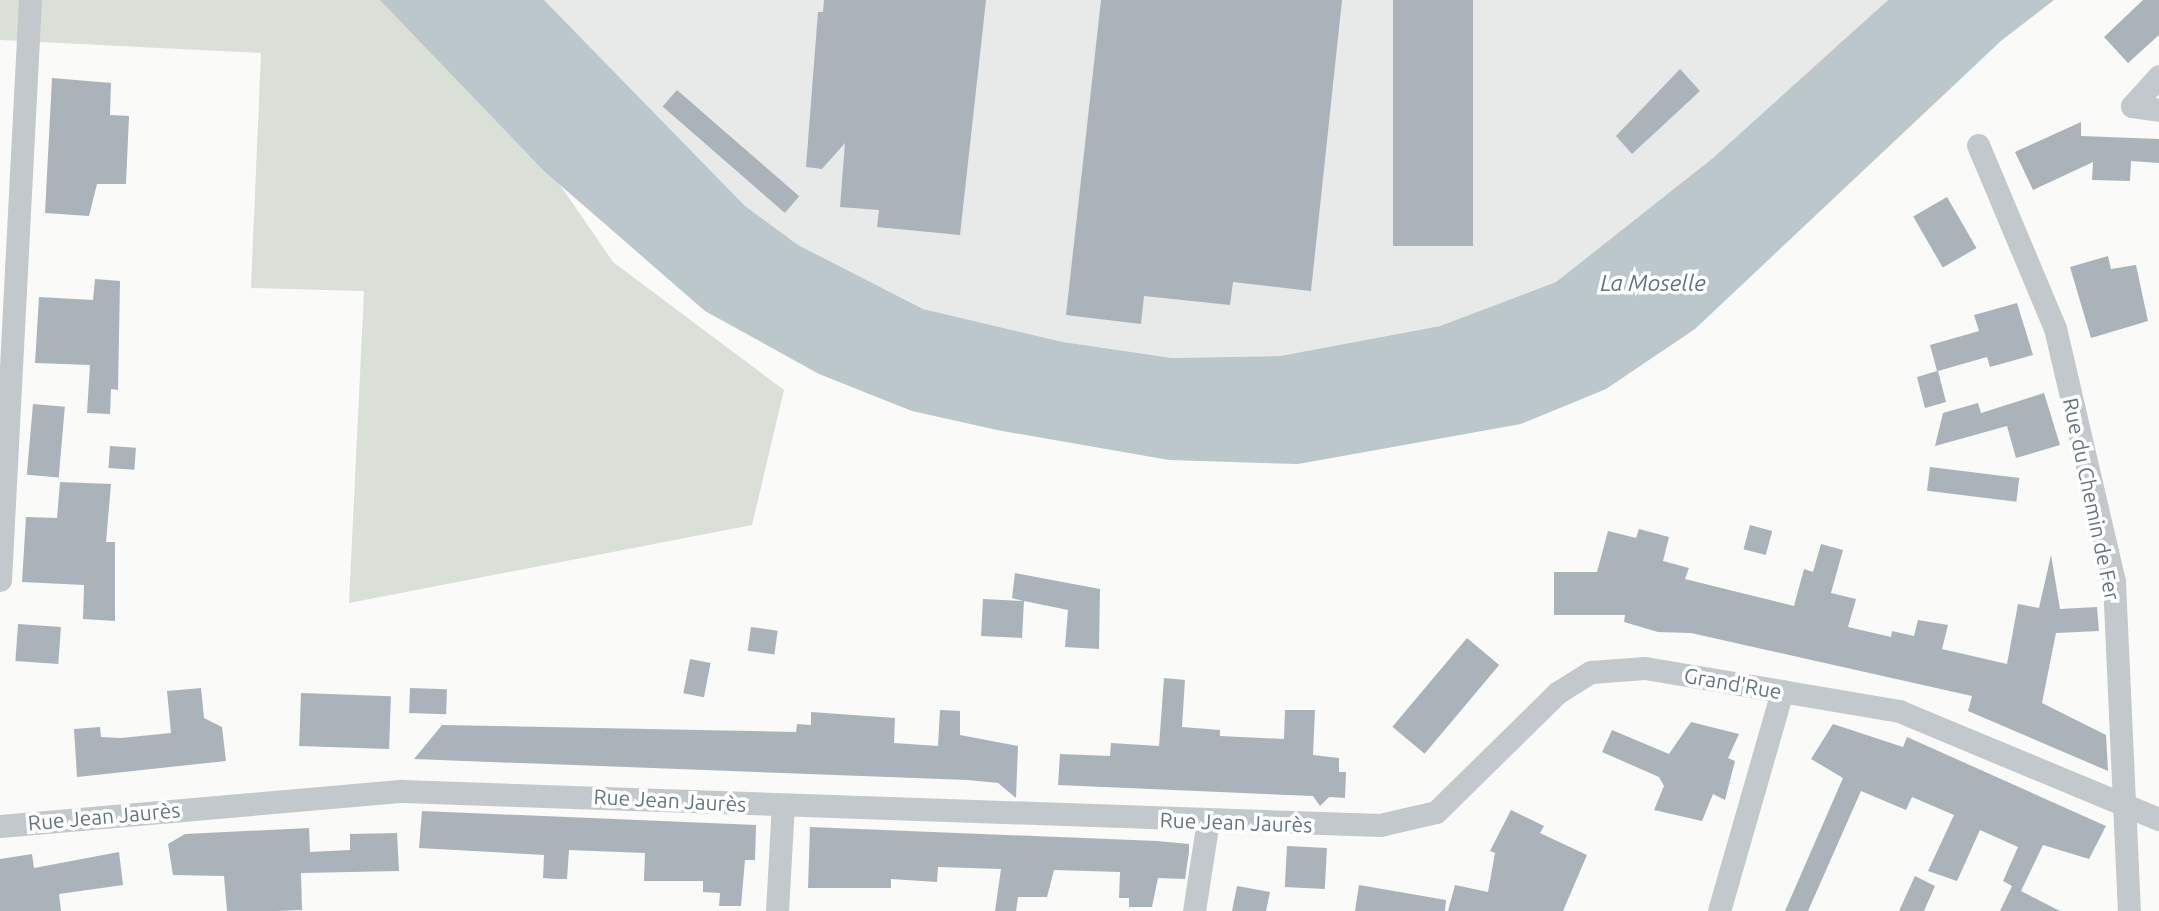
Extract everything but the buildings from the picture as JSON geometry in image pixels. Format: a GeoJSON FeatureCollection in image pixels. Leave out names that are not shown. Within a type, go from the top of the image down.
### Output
{"type":"FeatureCollection","features":[{"type":"Feature","properties":{"kind":"street"},"geometry":{"type":"LineString","coordinates":[[0,580],[30,0]]}},
{"type":"Feature","properties":{"kind":"street"},"geometry":{"type":"LineString","coordinates":[[2159,76],[2132,106],[2159,110]]}},
{"type":"Feature","properties":{"kind":"street","name":"Rue du Chemin de Fer"},"geometry":{"type":"LineString","coordinates":[[1978,145],[2055,328],[2114,582],[2129,911]]}},
{"type":"Feature","properties":{"kind":"street","name":"Grand'Rue"},"geometry":{"type":"LineString","coordinates":[[1341,826],[1436,812],[1557,693],[1591,672],[1645,668],[1920,717],[2159,819]]}},
{"type":"Feature","properties":{"kind":"street"},"geometry":{"type":"LineString","coordinates":[[1719,911],[1782,691]]}},
{"type":"Feature","properties":{"kind":"street","name":"Rue Jean Jaurès"},"geometry":{"type":"LineString","coordinates":[[0,825],[402,791],[1341,826]]}},
{"type":"Feature","properties":{"kind":"street"},"geometry":{"type":"LineString","coordinates":[[776,911],[783,805]]}},
{"type":"Feature","properties":{"kind":"street"},"geometry":{"type":"LineString","coordinates":[[1194,911],[1208,821]]}},
{"type":"Feature","properties":{"kind":"shaded area"},"geometry":{"type":"Polygon","coordinates":[[[0,0],[382,0],[527,137],[613,262],[784,390],[752,525],[349,603],[364,291],[251,288],[261,53],[0,40],[0,0]]]}},
{"type":"Feature","properties":{"kind":"shaded area"},"geometry":{"type":"Polygon","coordinates":[[[544,0],[1888,0],[1713,158],[1556,282],[1440,326],[1280,356],[1172,358],[1063,342],[923,309],[798,245],[745,206],[544,0]]]}},
{"type":"Feature","properties":{"kind":"water","name":"La Moselle"},"geometry":{"type":"Polygon","coordinates":[[[380,0],[544,0],[745,206],[798,245],[923,309],[1063,342],[1172,358],[1280,356],[1440,326],[1556,282],[1713,158],[1888,0],[2054,0],[2002,40],[1695,329],[1606,389],[1521,424],[1298,464],[1169,460],[997,430],[912,411],[819,374],[705,311],[544,171],[380,0]]]}}]}
